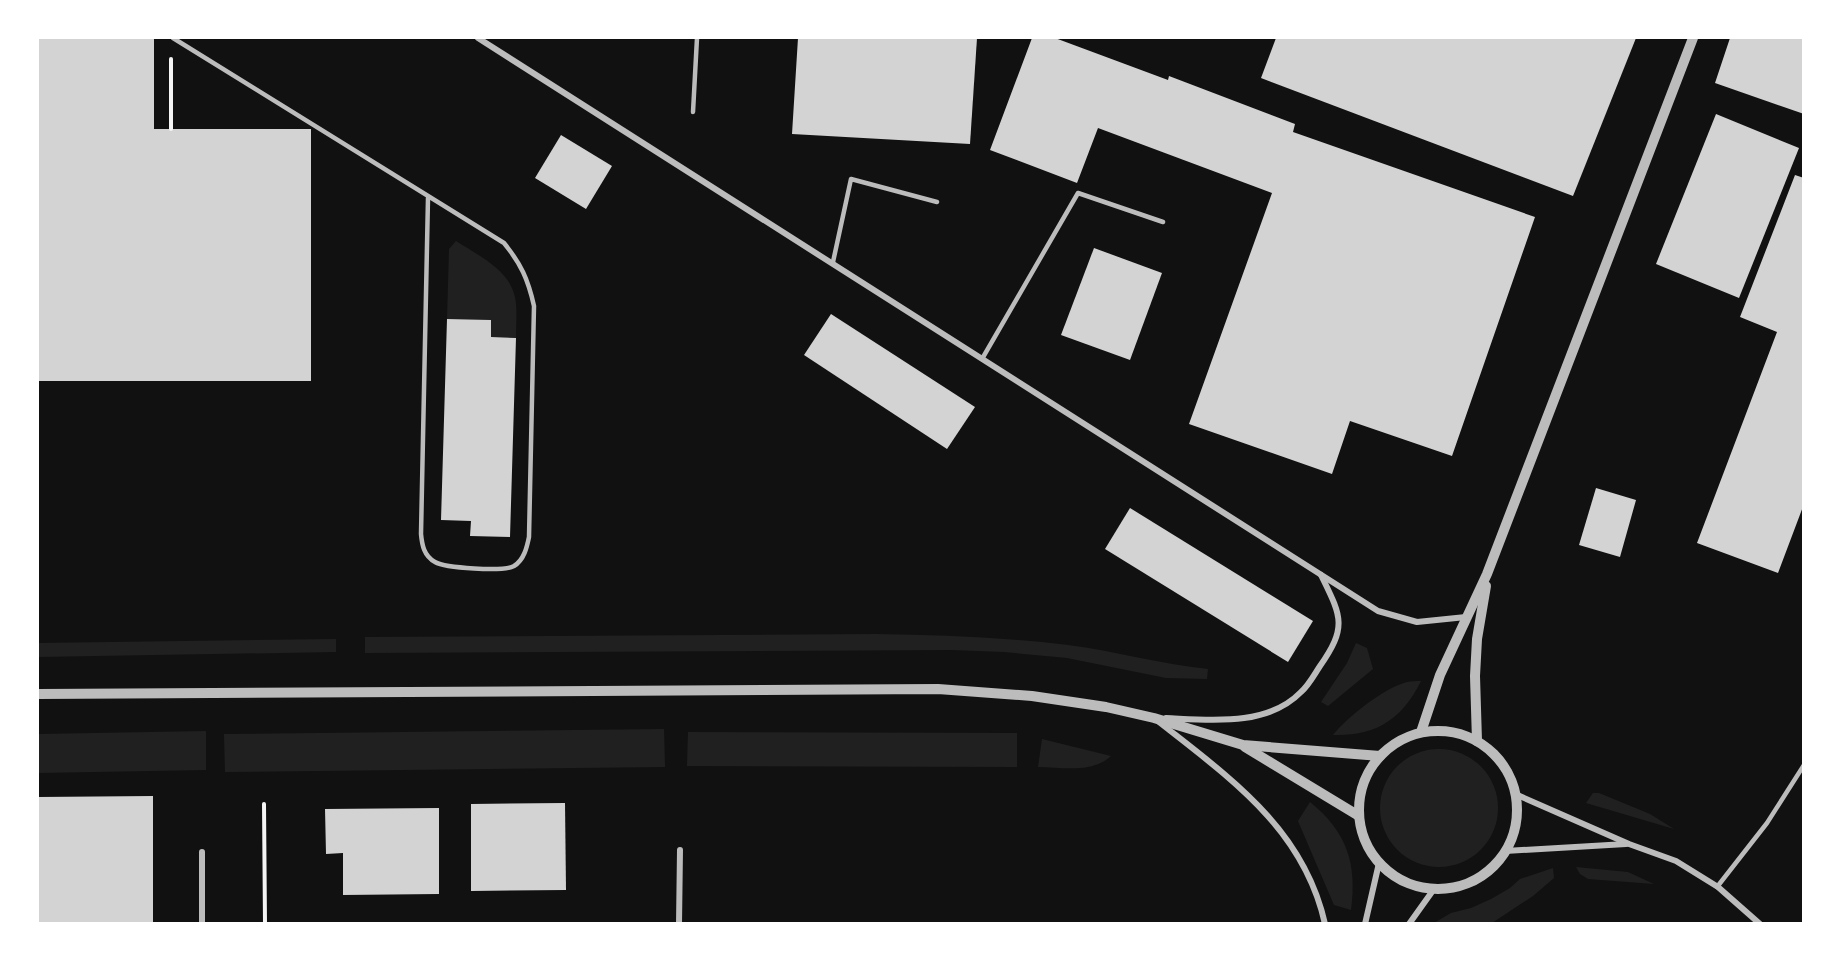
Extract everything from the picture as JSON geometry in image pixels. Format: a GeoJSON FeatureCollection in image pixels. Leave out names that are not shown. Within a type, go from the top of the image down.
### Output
{"type":"FeatureCollection","features":[{"type":"Feature","properties":{"kind":"street"},"geometry":{"type":"LineString","coordinates":[[478,38],[1378,611],[1405,620],[1432,622],[1466,617]]}},
{"type":"Feature","properties":{"kind":"street"},"geometry":{"type":"LineString","coordinates":[[1420,732],[1440,675],[1487,574],[1693,38]]}},
{"type":"Feature","properties":{"kind":"street"},"geometry":{"type":"LineString","coordinates":[[1154,718],[1212,720],[1245,718],[1268,713],[1284,706],[1302,692],[1330,651],[1340,625],[1339,612],[1321,574]]}},
{"type":"Feature","properties":{"kind":"street"},"geometry":{"type":"LineString","coordinates":[[1477,741],[1475,676],[1477,639],[1487,574]]}},
{"type":"Feature","properties":{"kind":"street"},"geometry":{"type":"LineString","coordinates":[[38,694],[938,689],[1065,700],[1154,718],[1243,745],[1380,756]]}},
{"type":"Feature","properties":{"kind":"street"},"geometry":{"type":"LineString","coordinates":[[1154,718],[1230,778],[1265,811],[1293,848],[1310,881],[1325,924]]}},
{"type":"Feature","properties":{"kind":"street"},"geometry":{"type":"LineString","coordinates":[[1440,730],[1459,733],[1477,741],[1490,750],[1502,763],[1510,777],[1515,794],[1517,813],[1513,833],[1505,851],[1492,867],[1475,880],[1455,887],[1434,889],[1413,885],[1394,876],[1369,849],[1362,833],[1359,816],[1360,794],[1368,774],[1380,756],[1398,741],[1420,732],[1440,730]]}},
{"type":"Feature","properties":{"kind":"street"},"geometry":{"type":"LineString","coordinates":[[1243,745],[1359,816]]}},
{"type":"Feature","properties":{"kind":"street"},"geometry":{"type":"LineString","coordinates":[[1515,794],[1629,844],[1676,861],[1717,887],[1760,924]]}},
{"type":"Feature","properties":{"kind":"street"},"geometry":{"type":"LineString","coordinates":[[1505,851],[1629,844]]}},
{"type":"Feature","properties":{"kind":"street"},"geometry":{"type":"LineString","coordinates":[[679,924],[680,850]]}},
{"type":"Feature","properties":{"kind":"street"},"geometry":{"type":"LineString","coordinates":[[202,852],[202,924]]}},
{"type":"Feature","properties":{"kind":"street"},"geometry":{"type":"LineString","coordinates":[[1365,924],[1379,862]]}},
{"type":"Feature","properties":{"kind":"street"},"geometry":{"type":"LineString","coordinates":[[1409,924],[1434,889]]}},
{"type":"Feature","properties":{"kind":"lane"},"geometry":{"type":"LineString","coordinates":[[173,38],[504,243],[516,258],[528,280],[532,297],[535,338],[529,537],[527,549],[522,558],[514,565],[504,568],[443,566],[433,561],[425,553],[422,544],[428,198]]}},
{"type":"Feature","properties":{"kind":"lane"},"geometry":{"type":"LineString","coordinates":[[693,112],[697,38]]}},
{"type":"Feature","properties":{"kind":"lane"},"geometry":{"type":"LineString","coordinates":[[833,262],[851,179],[937,202]]}},
{"type":"Feature","properties":{"kind":"lane"},"geometry":{"type":"LineString","coordinates":[[982,359],[1078,193],[1163,222]]}},
{"type":"Feature","properties":{"kind":"lane"},"geometry":{"type":"LineString","coordinates":[[1717,887],[1767,823],[1803,765]]}},
{"type":"Feature","properties":{"kind":"path"},"geometry":{"type":"LineString","coordinates":[[171,49],[171,129]]}},
{"type":"Feature","properties":{"kind":"path"},"geometry":{"type":"LineString","coordinates":[[264,804],[265,924]]}},
{"type":"Feature","properties":{"kind":"shaded area"},"geometry":{"type":"Polygon","coordinates":[[[456,241],[495,266],[509,283],[516,304],[516,338],[491,337],[491,320],[447,319],[449,249],[456,241]]]}},
{"type":"Feature","properties":{"kind":"shaded area"},"geometry":{"type":"Polygon","coordinates":[[[876,634],[972,637],[1068,645],[1208,669],[1207,679],[1166,678],[1067,658],[952,650],[365,653],[365,637],[876,634]]]}},
{"type":"Feature","properties":{"kind":"shaded area"},"geometry":{"type":"Polygon","coordinates":[[[336,639],[336,652],[38,657],[38,643],[336,639]]]}},
{"type":"Feature","properties":{"kind":"shaded area"},"geometry":{"type":"Polygon","coordinates":[[[1356,643],[1367,648],[1373,669],[1328,706],[1321,702],[1347,663],[1356,643]]]}},
{"type":"Feature","properties":{"kind":"shaded area"},"geometry":{"type":"Polygon","coordinates":[[[1421,681],[1405,706],[1386,723],[1363,732],[1333,735],[1357,712],[1388,690],[1409,682],[1421,681]]]}},
{"type":"Feature","properties":{"kind":"shaded area"},"geometry":{"type":"Polygon","coordinates":[[[664,729],[665,767],[225,772],[224,734],[664,729]]]}},
{"type":"Feature","properties":{"kind":"shaded area"},"geometry":{"type":"Polygon","coordinates":[[[206,731],[206,770],[38,773],[38,734],[206,731]]]}},
{"type":"Feature","properties":{"kind":"shaded area"},"geometry":{"type":"Polygon","coordinates":[[[688,732],[1017,733],[1017,767],[687,766],[688,732]]]}},
{"type":"Feature","properties":{"kind":"shaded area"},"geometry":{"type":"Polygon","coordinates":[[[1042,739],[1111,756],[1103,762],[1086,767],[1038,767],[1042,739]]]}},
{"type":"Feature","properties":{"kind":"shaded area"},"geometry":{"type":"Polygon","coordinates":[[[1439,749],[1462,753],[1481,766],[1494,785],[1498,808],[1494,831],[1481,850],[1462,863],[1439,867],[1416,863],[1397,850],[1384,831],[1380,808],[1384,785],[1397,766],[1416,753],[1439,749]]]}},
{"type":"Feature","properties":{"kind":"shaded area"},"geometry":{"type":"Polygon","coordinates":[[[1593,793],[1599,793],[1650,814],[1674,829],[1586,803],[1593,793]]]}},
{"type":"Feature","properties":{"kind":"shaded area"},"geometry":{"type":"Polygon","coordinates":[[[1310,802],[1333,825],[1347,850],[1352,878],[1351,910],[1334,905],[1298,821],[1310,802]]]}},
{"type":"Feature","properties":{"kind":"shaded area"},"geometry":{"type":"Polygon","coordinates":[[[1576,867],[1628,872],[1654,884],[1588,879],[1580,874],[1576,867]]]}},
{"type":"Feature","properties":{"kind":"shaded area"},"geometry":{"type":"Polygon","coordinates":[[[1553,868],[1554,878],[1533,896],[1492,923],[1434,923],[1451,913],[1471,908],[1491,899],[1520,879],[1553,868]]]}},
{"type":"Feature","properties":{"kind":"building"},"geometry":{"type":"Polygon","coordinates":[[[38,38],[154,38],[154,129],[311,129],[311,381],[38,381],[38,38]]]}},
{"type":"Feature","properties":{"kind":"building"},"geometry":{"type":"Polygon","coordinates":[[[798,38],[977,38],[970,144],[792,134],[798,38]]]}},
{"type":"Feature","properties":{"kind":"building"},"geometry":{"type":"Polygon","coordinates":[[[1032,38],[1055,38],[1168,80],[1169,76],[1295,124],[1293,132],[1535,217],[1452,456],[1350,421],[1332,474],[1189,424],[1272,193],[1098,128],[1077,183],[990,150],[1032,38]]]}},
{"type":"Feature","properties":{"kind":"building"},"geometry":{"type":"Polygon","coordinates":[[[1276,38],[1636,38],[1573,196],[1261,78],[1276,38]]]}},
{"type":"Feature","properties":{"kind":"building"},"geometry":{"type":"Polygon","coordinates":[[[1730,38],[1804,38],[1804,114],[1715,83],[1730,38]]]}},
{"type":"Feature","properties":{"kind":"building"},"geometry":{"type":"Polygon","coordinates":[[[1716,114],[1799,148],[1739,298],[1656,264],[1716,114]]]}},
{"type":"Feature","properties":{"kind":"building"},"geometry":{"type":"Polygon","coordinates":[[[561,135],[612,166],[586,209],[535,178],[561,135]]]}},
{"type":"Feature","properties":{"kind":"building"},"geometry":{"type":"Polygon","coordinates":[[[1795,175],[1804,178],[1804,504],[1778,573],[1697,543],[1777,332],[1740,317],[1795,175]]]}},
{"type":"Feature","properties":{"kind":"building"},"geometry":{"type":"Polygon","coordinates":[[[1094,248],[1162,273],[1130,360],[1061,335],[1094,248]]]}},
{"type":"Feature","properties":{"kind":"building"},"geometry":{"type":"Polygon","coordinates":[[[831,314],[975,407],[947,449],[804,355],[831,314]]]}},
{"type":"Feature","properties":{"kind":"building"},"geometry":{"type":"Polygon","coordinates":[[[447,319],[491,320],[491,337],[516,338],[510,537],[470,536],[471,521],[441,520],[447,319]]]}},
{"type":"Feature","properties":{"kind":"building"},"geometry":{"type":"Polygon","coordinates":[[[1596,488],[1636,500],[1620,557],[1579,545],[1596,488]]]}},
{"type":"Feature","properties":{"kind":"building"},"geometry":{"type":"Polygon","coordinates":[[[1130,508],[1313,621],[1288,662],[1105,549],[1130,508]]]}},
{"type":"Feature","properties":{"kind":"building"},"geometry":{"type":"Polygon","coordinates":[[[153,796],[153,924],[38,924],[38,797],[153,796]]]}},
{"type":"Feature","properties":{"kind":"building"},"geometry":{"type":"Polygon","coordinates":[[[565,803],[566,890],[471,891],[471,804],[565,803]]]}},
{"type":"Feature","properties":{"kind":"building"},"geometry":{"type":"Polygon","coordinates":[[[439,808],[439,894],[343,895],[343,853],[326,854],[325,809],[439,808]]]}}]}
